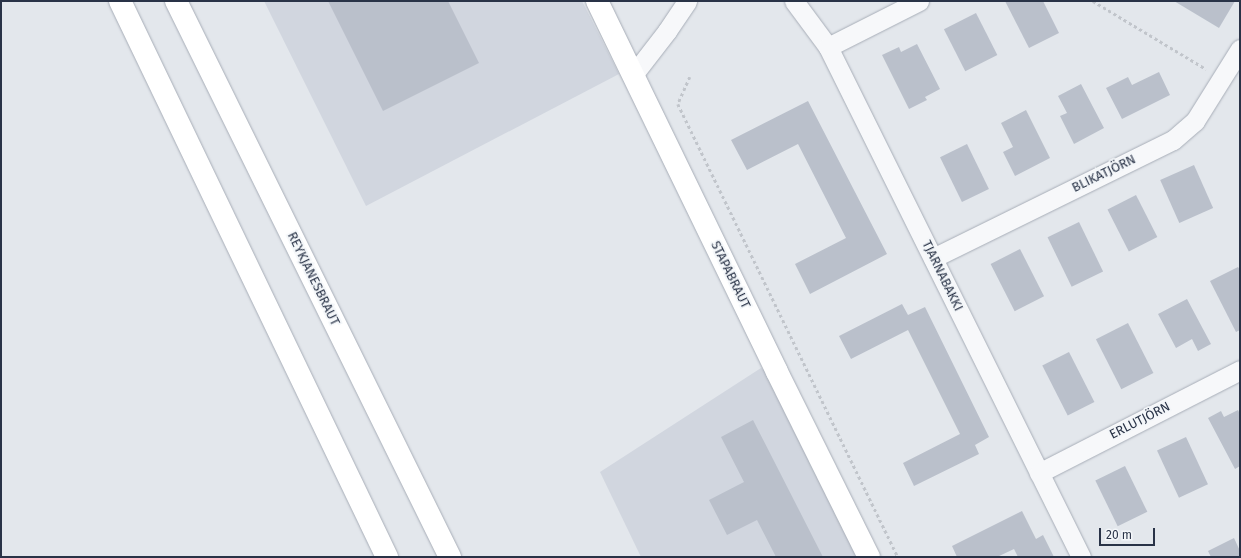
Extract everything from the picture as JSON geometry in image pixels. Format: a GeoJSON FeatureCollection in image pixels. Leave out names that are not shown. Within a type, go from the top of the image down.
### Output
{"type":"FeatureCollection","features":[{"type":"Feature","properties":{"kind":"main road"},"geometry":{"type":"LineString","coordinates":[[120,1],[387,557]]}},
{"type":"Feature","properties":{"kind":"main road","name":"REYKJANESBRAUT"},"geometry":{"type":"LineString","coordinates":[[176,1],[450,557]]}},
{"type":"Feature","properties":{"kind":"main road","name":"STAPABRAUT"},"geometry":{"type":"LineString","coordinates":[[597,1],[869,557]]}},
{"type":"Feature","properties":{"kind":"street"},"geometry":{"type":"LineString","coordinates":[[633,75],[688,1]]}},
{"type":"Feature","properties":{"kind":"street","name":"TJARNABAKKI"},"geometry":{"type":"LineString","coordinates":[[794,1],[828,47],[1081,557]]}},
{"type":"Feature","properties":{"kind":"street"},"geometry":{"type":"LineString","coordinates":[[828,47],[919,1]]}},
{"type":"Feature","properties":{"kind":"street","name":"BLIKATJÖRN"},"geometry":{"type":"LineString","coordinates":[[933,258],[1173,140],[1195,121],[1240,50]]}},
{"type":"Feature","properties":{"kind":"street","name":"ERLUTJÖRN"},"geometry":{"type":"LineString","coordinates":[[1039,473],[1240,370]]}},
{"type":"Feature","properties":{"kind":"path"},"geometry":{"type":"LineString","coordinates":[[1093,1],[1222,79]]}},
{"type":"Feature","properties":{"kind":"path"},"geometry":{"type":"LineString","coordinates":[[690,77],[678,104],[898,557]]}},
{"type":"Feature","properties":{"kind":"shaded area"},"geometry":{"type":"Polygon","coordinates":[[[264,1],[582,1],[619,74],[366,206],[264,1]]]}},
{"type":"Feature","properties":{"kind":"shaded area"},"geometry":{"type":"Polygon","coordinates":[[[761,368],[782,384],[866,557],[641,557],[600,472],[761,368]]]}},
{"type":"Feature","properties":{"kind":"building"},"geometry":{"type":"Polygon","coordinates":[[[328,1],[448,1],[479,63],[383,111],[328,1]]]}},
{"type":"Feature","properties":{"kind":"building"},"geometry":{"type":"Polygon","coordinates":[[[1005,1],[1043,1],[1059,33],[1029,48],[1005,1]]]}},
{"type":"Feature","properties":{"kind":"building"},"geometry":{"type":"Polygon","coordinates":[[[1174,1],[1235,1],[1219,28],[1174,1]]]}},
{"type":"Feature","properties":{"kind":"building"},"geometry":{"type":"Polygon","coordinates":[[[976,13],[997,55],[965,71],[944,29],[976,13]]]}},
{"type":"Feature","properties":{"kind":"building"},"geometry":{"type":"Polygon","coordinates":[[[917,44],[940,89],[925,97],[927,100],[909,109],[882,55],[899,47],[901,52],[917,44]]]}},
{"type":"Feature","properties":{"kind":"building"},"geometry":{"type":"Polygon","coordinates":[[[1159,72],[1170,95],[1122,119],[1106,88],[1128,77],[1132,85],[1159,72]]]}},
{"type":"Feature","properties":{"kind":"building"},"geometry":{"type":"Polygon","coordinates":[[[1081,84],[1104,128],[1074,144],[1060,116],[1067,113],[1058,96],[1081,84]]]}},
{"type":"Feature","properties":{"kind":"building"},"geometry":{"type":"Polygon","coordinates":[[[808,101],[887,254],[810,294],[795,264],[846,238],[798,144],[747,170],[731,140],[808,101]]]}},
{"type":"Feature","properties":{"kind":"building"},"geometry":{"type":"Polygon","coordinates":[[[1026,110],[1050,158],[1015,176],[1003,152],[1013,147],[1001,123],[1026,110]]]}},
{"type":"Feature","properties":{"kind":"building"},"geometry":{"type":"Polygon","coordinates":[[[967,144],[989,189],[962,202],[940,157],[967,144]]]}},
{"type":"Feature","properties":{"kind":"building"},"geometry":{"type":"Polygon","coordinates":[[[1194,165],[1213,208],[1179,223],[1160,180],[1194,165]]]}},
{"type":"Feature","properties":{"kind":"building"},"geometry":{"type":"Polygon","coordinates":[[[1136,195],[1157,237],[1129,251],[1107,210],[1136,195]]]}},
{"type":"Feature","properties":{"kind":"building"},"geometry":{"type":"Polygon","coordinates":[[[1079,222],[1103,271],[1072,287],[1048,237],[1079,222]]]}},
{"type":"Feature","properties":{"kind":"building"},"geometry":{"type":"Polygon","coordinates":[[[1020,249],[1044,296],[1015,311],[991,264],[1020,249]]]}},
{"type":"Feature","properties":{"kind":"building"},"geometry":{"type":"Polygon","coordinates":[[[1238,267],[1240,270],[1240,330],[1236,332],[1210,281],[1238,267]]]}},
{"type":"Feature","properties":{"kind":"building"},"geometry":{"type":"Polygon","coordinates":[[[1187,299],[1211,344],[1198,351],[1192,339],[1176,348],[1158,314],[1187,299]]]}},
{"type":"Feature","properties":{"kind":"building"},"geometry":{"type":"Polygon","coordinates":[[[902,304],[908,315],[925,307],[989,437],[975,445],[979,454],[914,486],[903,463],[960,434],[908,330],[851,359],[839,336],[902,304]]]}},
{"type":"Feature","properties":{"kind":"building"},"geometry":{"type":"Polygon","coordinates":[[[1128,323],[1153,373],[1121,389],[1096,339],[1128,323]]]}},
{"type":"Feature","properties":{"kind":"building"},"geometry":{"type":"Polygon","coordinates":[[[1069,352],[1094,402],[1068,416],[1042,366],[1069,352]]]}},
{"type":"Feature","properties":{"kind":"building"},"geometry":{"type":"Polygon","coordinates":[[[1238,410],[1240,414],[1240,466],[1235,469],[1208,418],[1221,411],[1224,417],[1238,410]]]}},
{"type":"Feature","properties":{"kind":"building"},"geometry":{"type":"Polygon","coordinates":[[[753,420],[823,557],[776,557],[757,520],[727,535],[709,500],[744,482],[721,437],[753,420]]]}},
{"type":"Feature","properties":{"kind":"building"},"geometry":{"type":"Polygon","coordinates":[[[1186,437],[1208,484],[1179,498],[1157,451],[1186,437]]]}},
{"type":"Feature","properties":{"kind":"building"},"geometry":{"type":"Polygon","coordinates":[[[1125,466],[1147,512],[1118,526],[1095,480],[1125,466]]]}},
{"type":"Feature","properties":{"kind":"building"},"geometry":{"type":"Polygon","coordinates":[[[1022,511],[1036,539],[1043,535],[1054,557],[1018,557],[1014,549],[997,557],[957,557],[952,546],[1022,511]]]}},
{"type":"Feature","properties":{"kind":"building"},"geometry":{"type":"Polygon","coordinates":[[[1234,538],[1240,551],[1240,557],[1211,557],[1208,551],[1234,538]]]}}]}
